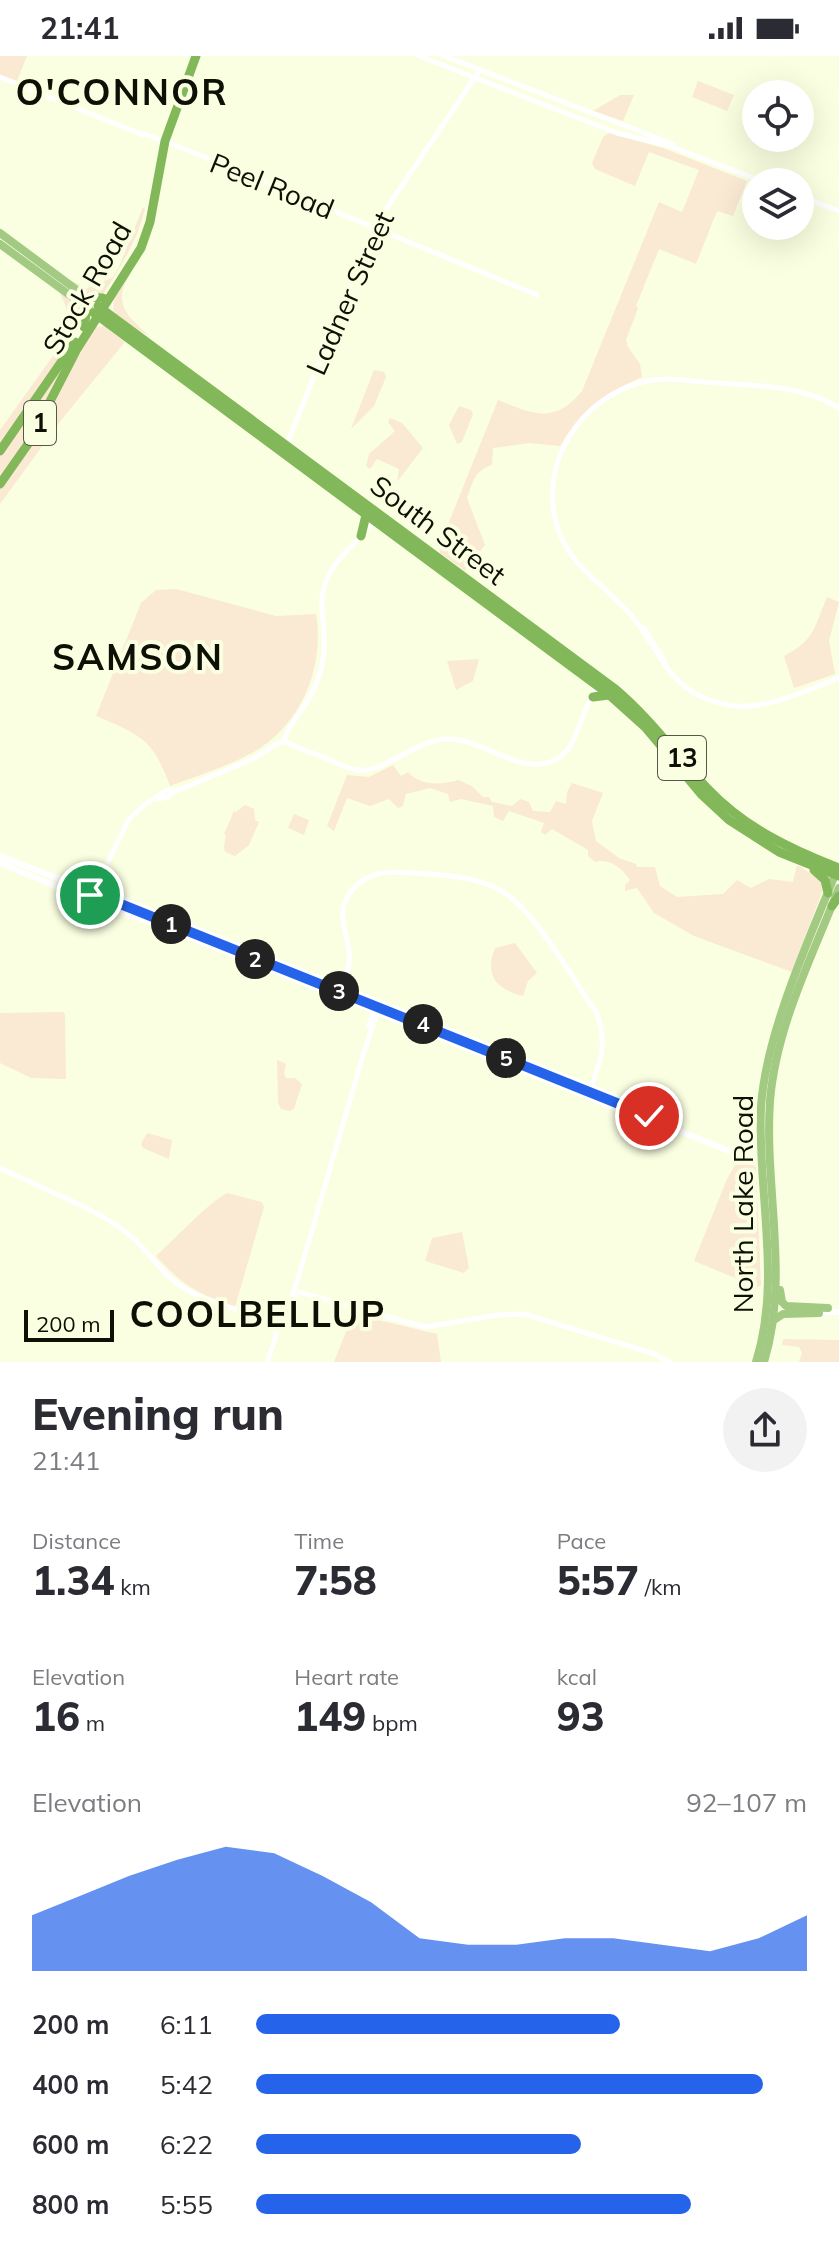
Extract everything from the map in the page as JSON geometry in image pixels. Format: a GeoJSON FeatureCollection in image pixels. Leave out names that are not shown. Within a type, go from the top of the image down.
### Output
{"type":"FeatureCollection","features":[{"type":"Feature","properties":{"kind":"highway","name":"Stock Road"},"geometry":{"type":"LineString","coordinates":[[0,451],[137,255],[148,230],[162,142],[190,56]]}},
{"type":"Feature","properties":{"kind":"highway","name":"Stock Road"},"geometry":{"type":"LineString","coordinates":[[162,142],[196,56]]}},
{"type":"Feature","properties":{"kind":"highway"},"geometry":{"type":"LineString","coordinates":[[86,297],[99,312]]}},
{"type":"Feature","properties":{"kind":"highway","name":"Stock Road"},"geometry":{"type":"LineString","coordinates":[[0,484],[28,444],[99,312]]}},
{"type":"Feature","properties":{"kind":"highway","name":"South Street"},"geometry":{"type":"LineString","coordinates":[[99,312],[286,444],[332,479],[374,517],[426,544],[599,683],[646,728],[692,784],[722,814],[761,842],[800,861],[838,870]]}},
{"type":"Feature","properties":{"kind":"highway","name":"South Street"},"geometry":{"type":"LineString","coordinates":[[99,312],[289,458],[599,683],[629,701],[708,789],[735,814],[777,842],[838,870]]}},
{"type":"Feature","properties":{"kind":"highway"},"geometry":{"type":"LineString","coordinates":[[332,479],[349,479]]}},
{"type":"Feature","properties":{"kind":"highway"},"geometry":{"type":"LineString","coordinates":[[361,536],[374,517]]}},
{"type":"Feature","properties":{"kind":"highway"},"geometry":{"type":"LineString","coordinates":[[590,698],[599,683]]}},
{"type":"Feature","properties":{"kind":"highway"},"geometry":{"type":"LineString","coordinates":[[590,698],[609,695]]}},
{"type":"Feature","properties":{"kind":"highway"},"geometry":{"type":"LineString","coordinates":[[821,861],[839,859]]}},
{"type":"Feature","properties":{"kind":"highway"},"geometry":{"type":"LineString","coordinates":[[800,861],[822,877],[828,893]]}},
{"type":"Feature","properties":{"kind":"highway"},"geometry":{"type":"LineString","coordinates":[[832,906],[839,896]]}},
{"type":"Feature","properties":{"kind":"main road"},"geometry":{"type":"LineString","coordinates":[[0,233],[86,297]]}},
{"type":"Feature","properties":{"kind":"main road"},"geometry":{"type":"LineString","coordinates":[[0,244],[10,239]]}},
{"type":"Feature","properties":{"kind":"main road","name":"South Street"},"geometry":{"type":"LineString","coordinates":[[0,244],[99,312]]}},
{"type":"Feature","properties":{"kind":"main road"},"geometry":{"type":"LineString","coordinates":[[0,856],[94,895],[123,912],[377,1007],[760,1159],[766,1148]]}},
{"type":"Feature","properties":{"kind":"main road"},"geometry":{"type":"LineString","coordinates":[[0,863],[94,895]]}},
{"type":"Feature","properties":{"kind":"main road","name":"North Lake Road"},"geometry":{"type":"LineString","coordinates":[[766,1148],[761,1108],[770,1050],[838,870]]}},
{"type":"Feature","properties":{"kind":"main road","name":"North Lake Road"},"geometry":{"type":"LineString","coordinates":[[764,1362],[775,1258],[760,1159],[766,1148],[778,1051],[839,888]]}},
{"type":"Feature","properties":{"kind":"main road","name":"North Lake Road"},"geometry":{"type":"LineString","coordinates":[[756,1362],[771,1311],[760,1159]]}},
{"type":"Feature","properties":{"kind":"main road"},"geometry":{"type":"LineString","coordinates":[[775,1258],[779,1265],[783,1305],[839,1310]]}},
{"type":"Feature","properties":{"kind":"main road"},"geometry":{"type":"LineString","coordinates":[[771,1311],[828,1308]]}},
{"type":"Feature","properties":{"kind":"main road"},"geometry":{"type":"LineString","coordinates":[[771,1311],[783,1314],[839,1310]]}},
{"type":"Feature","properties":{"kind":"street"},"geometry":{"type":"LineString","coordinates":[[419,56],[617,133],[667,145],[742,174]]}},
{"type":"Feature","properties":{"kind":"street"},"geometry":{"type":"LineString","coordinates":[[444,56],[742,171]]}},
{"type":"Feature","properties":{"kind":"street","name":"Ladner Street"},"geometry":{"type":"LineString","coordinates":[[286,444],[374,227],[480,70]]}},
{"type":"Feature","properties":{"kind":"street","name":"Peel Road"},"geometry":{"type":"LineString","coordinates":[[0,77],[537,295]]}},
{"type":"Feature","properties":{"kind":"street"},"geometry":{"type":"LineString","coordinates":[[814,199],[839,209]]}},
{"type":"Feature","properties":{"kind":"street"},"geometry":{"type":"LineString","coordinates":[[839,409],[812,397],[793,393],[688,383],[642,385],[614,396],[584,419],[563,455],[556,492],[560,526],[575,556],[588,573],[632,612],[666,664],[696,691],[731,703],[753,703],[839,676]]}},
{"type":"Feature","properties":{"kind":"street"},"geometry":{"type":"LineString","coordinates":[[272,445],[286,444],[289,458]]}},
{"type":"Feature","properties":{"kind":"street"},"geometry":{"type":"LineString","coordinates":[[94,895],[129,819],[168,793],[251,760],[281,739],[306,707],[319,678],[324,648],[321,601],[325,582],[361,536]]}},
{"type":"Feature","properties":{"kind":"street"},"geometry":{"type":"LineString","coordinates":[[281,739],[355,773],[373,771],[421,744],[450,739],[470,742],[526,764],[551,760],[569,746],[590,698]]}},
{"type":"Feature","properties":{"kind":"street"},"geometry":{"type":"LineString","coordinates":[[338,993],[349,957],[342,914],[349,894],[363,880],[380,871],[407,872],[445,875],[495,887],[524,909],[596,1012],[603,1030],[603,1046],[586,1092]]}},
{"type":"Feature","properties":{"kind":"street"},"geometry":{"type":"LineString","coordinates":[[270,1358],[279,1323],[296,1293],[377,1007]]}},
{"type":"Feature","properties":{"kind":"street"},"geometry":{"type":"LineString","coordinates":[[0,1168],[114,1224],[140,1244],[180,1286],[205,1299],[279,1323]]}},
{"type":"Feature","properties":{"kind":"street"},"geometry":{"type":"LineString","coordinates":[[296,1293],[425,1327],[498,1315],[530,1315],[653,1354],[666,1362]]}},
{"type":"Feature","properties":{"kind":"shaded area"},"geometry":{"type":"Polygon","coordinates":[[[0,56],[27,56],[17,81],[0,75],[0,56]]]}},
{"type":"Feature","properties":{"kind":"shaded area"},"geometry":{"type":"Polygon","coordinates":[[[698,81],[734,95],[727,111],[692,97],[698,81]]]}},
{"type":"Feature","properties":{"kind":"shaded area"},"geometry":{"type":"Polygon","coordinates":[[[620,95],[634,95],[623,121],[593,111],[620,95]]]}},
{"type":"Feature","properties":{"kind":"shaded area"},"geometry":{"type":"Polygon","coordinates":[[[609,133],[663,148],[742,179],[742,194],[733,216],[717,211],[696,264],[659,249],[626,340],[640,364],[642,377],[595,404],[560,446],[529,443],[493,448],[492,465],[478,473],[467,498],[485,545],[465,571],[440,553],[439,547],[498,400],[543,414],[562,409],[582,391],[659,202],[682,212],[699,170],[649,152],[635,186],[595,169],[592,163],[603,137],[609,133]]]}},
{"type":"Feature","properties":{"kind":"shaded area"},"geometry":{"type":"Polygon","coordinates":[[[143,207],[142,221],[133,244],[102,296],[89,294],[72,281],[87,288],[112,278],[143,207]]]}},
{"type":"Feature","properties":{"kind":"shaded area"},"geometry":{"type":"Polygon","coordinates":[[[132,268],[124,286],[123,303],[129,316],[149,336],[133,328],[113,311],[114,300],[132,268]]]}},
{"type":"Feature","properties":{"kind":"shaded area"},"geometry":{"type":"Polygon","coordinates":[[[59,292],[83,307],[82,322],[0,448],[0,430],[68,335],[67,312],[59,292]]]}},
{"type":"Feature","properties":{"kind":"shaded area"},"geometry":{"type":"Polygon","coordinates":[[[104,326],[125,342],[62,419],[0,504],[0,487],[96,327],[104,326]]]}},
{"type":"Feature","properties":{"kind":"shaded area"},"geometry":{"type":"Polygon","coordinates":[[[64,365],[41,417],[0,479],[0,456],[64,365]]]}},
{"type":"Feature","properties":{"kind":"shaded area"},"geometry":{"type":"Polygon","coordinates":[[[374,370],[384,372],[386,377],[374,406],[351,429],[374,370]]]}},
{"type":"Feature","properties":{"kind":"shaded area"},"geometry":{"type":"Polygon","coordinates":[[[459,406],[471,410],[473,414],[462,442],[457,444],[449,425],[459,406]]]}},
{"type":"Feature","properties":{"kind":"shaded area"},"geometry":{"type":"Polygon","coordinates":[[[390,418],[402,423],[423,448],[397,482],[399,469],[377,459],[370,469],[366,466],[369,454],[395,431],[388,422],[390,418]]]}},
{"type":"Feature","properties":{"kind":"shaded area"},"geometry":{"type":"Polygon","coordinates":[[[176,589],[276,616],[316,614],[318,634],[313,675],[306,694],[284,727],[252,753],[170,786],[158,758],[144,740],[96,716],[141,603],[156,590],[176,589]]]}},
{"type":"Feature","properties":{"kind":"shaded area"},"geometry":{"type":"Polygon","coordinates":[[[827,597],[839,602],[829,641],[835,674],[794,688],[784,656],[808,638],[827,597]]]}},
{"type":"Feature","properties":{"kind":"shaded area"},"geometry":{"type":"Polygon","coordinates":[[[479,659],[473,681],[456,690],[447,661],[479,659]]]}},
{"type":"Feature","properties":{"kind":"shaded area"},"geometry":{"type":"Polygon","coordinates":[[[393,765],[401,776],[408,772],[418,780],[431,783],[458,780],[472,786],[483,797],[489,797],[492,802],[512,806],[520,799],[529,802],[533,811],[550,812],[556,801],[566,804],[572,783],[603,793],[592,821],[596,841],[637,867],[655,867],[660,886],[677,897],[723,894],[737,880],[751,888],[769,879],[793,882],[797,865],[820,879],[823,889],[792,972],[694,936],[654,913],[637,888],[625,891],[625,885],[630,880],[615,865],[605,861],[595,862],[588,856],[588,850],[552,829],[545,835],[541,832],[544,823],[509,811],[503,821],[494,817],[493,806],[461,799],[450,802],[448,794],[430,788],[406,794],[403,806],[398,808],[389,799],[370,806],[347,798],[334,831],[327,826],[347,775],[369,777],[393,765]]]}},
{"type":"Feature","properties":{"kind":"shaded area"},"geometry":{"type":"Polygon","coordinates":[[[245,805],[254,809],[255,820],[259,822],[249,845],[235,856],[225,852],[224,834],[234,811],[245,805]]]}},
{"type":"Feature","properties":{"kind":"shaded area"},"geometry":{"type":"Polygon","coordinates":[[[294,814],[309,820],[304,835],[288,828],[294,814]]]}},
{"type":"Feature","properties":{"kind":"shaded area"},"geometry":{"type":"Polygon","coordinates":[[[515,943],[537,973],[528,981],[523,996],[499,985],[492,974],[495,948],[515,943]]]}},
{"type":"Feature","properties":{"kind":"shaded area"},"geometry":{"type":"Polygon","coordinates":[[[63,1012],[66,1079],[31,1078],[0,1063],[0,1013],[63,1012]]]}},
{"type":"Feature","properties":{"kind":"shaded area"},"geometry":{"type":"Polygon","coordinates":[[[277,1060],[286,1064],[286,1078],[295,1078],[302,1084],[294,1109],[290,1111],[281,1109],[278,1103],[277,1060]]]}},
{"type":"Feature","properties":{"kind":"shaded area"},"geometry":{"type":"Polygon","coordinates":[[[147,1133],[172,1140],[169,1159],[143,1148],[141,1144],[147,1133]]]}},
{"type":"Feature","properties":{"kind":"shaded area"},"geometry":{"type":"Polygon","coordinates":[[[739,1158],[756,1167],[761,1286],[757,1287],[694,1261],[727,1179],[739,1158]]]}},
{"type":"Feature","properties":{"kind":"shaded area"},"geometry":{"type":"Polygon","coordinates":[[[227,1193],[262,1202],[264,1207],[235,1307],[191,1288],[156,1256],[227,1193]]]}},
{"type":"Feature","properties":{"kind":"shaded area"},"geometry":{"type":"Polygon","coordinates":[[[462,1232],[469,1268],[464,1273],[425,1261],[432,1238],[462,1232]]]}},
{"type":"Feature","properties":{"kind":"shaded area"},"geometry":{"type":"Polygon","coordinates":[[[353,1314],[437,1334],[441,1362],[334,1362],[353,1314]]]}},
{"type":"Feature","properties":{"kind":"shaded area"},"geometry":{"type":"Polygon","coordinates":[[[783,1339],[839,1340],[839,1362],[799,1362],[802,1353],[799,1347],[782,1345],[783,1339]]]}},
{"type":"Feature","properties":{"kind":"district","name":"O'CONNOR"},"geometry":{"type":"Point","coordinates":[122,92]}},
{"type":"Feature","properties":{"kind":"district","name":"SAMSON"},"geometry":{"type":"Point","coordinates":[138,657]}},
{"type":"Feature","properties":{"kind":"district","name":"COOLBELLUP"},"geometry":{"type":"Point","coordinates":[258,1314]}},
{"type":"Feature","properties":{"kind":"route"},"geometry":{"type":"LineString","coordinates":[[90,895],[96,892],[649,1116]]}}]}
